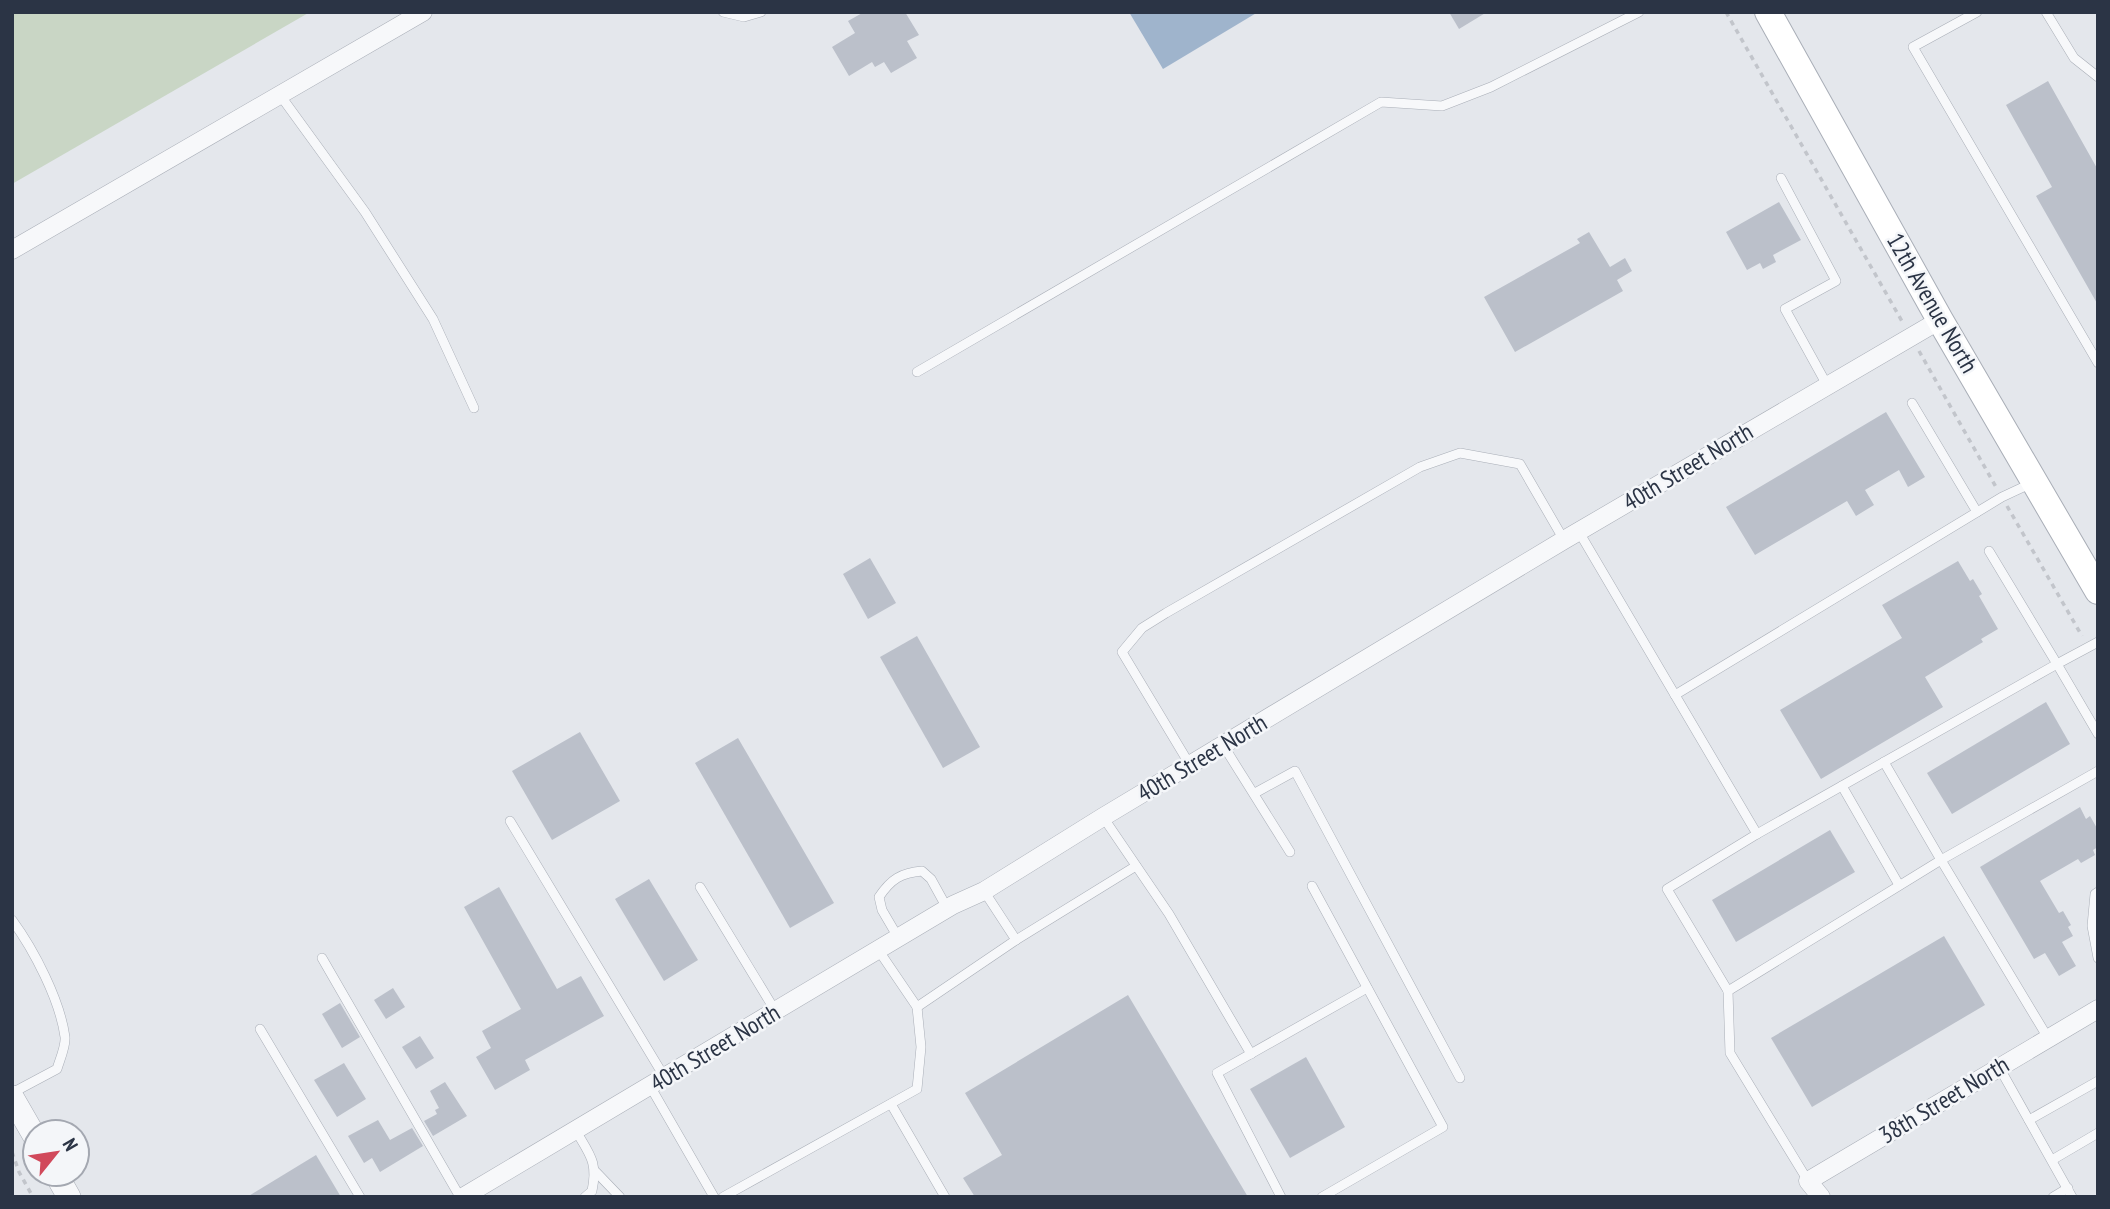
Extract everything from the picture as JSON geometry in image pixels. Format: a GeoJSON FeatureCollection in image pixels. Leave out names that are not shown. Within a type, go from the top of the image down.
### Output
{"type":"FeatureCollection","features":[{"type":"Feature","properties":{"kind":"main road","name":"12th Avenue North"},"geometry":{"type":"LineString","coordinates":[[1768,12],[2034,482],[2091,563],[2098,591]]}},
{"type":"Feature","properties":{"kind":"street"},"geometry":{"type":"LineString","coordinates":[[12,250],[424,12]]}},
{"type":"Feature","properties":{"kind":"street","name":"40th Street North"},"geometry":{"type":"LineString","coordinates":[[465,1196],[947,908],[984,891],[1572,536],[1940,320]]}},
{"type":"Feature","properties":{"kind":"street","name":"38th Street North"},"geometry":{"type":"LineString","coordinates":[[1815,1192],[1999,1067],[2098,1009]]}},
{"type":"Feature","properties":{"kind":"street"},"geometry":{"type":"LineString","coordinates":[[12,1095],[25,1118]]}},
{"type":"Feature","properties":{"kind":"lane"},"geometry":{"type":"LineString","coordinates":[[723,12],[744,17],[761,12]]}},
{"type":"Feature","properties":{"kind":"lane"},"geometry":{"type":"LineString","coordinates":[[917,372],[1381,102],[1442,106],[1491,87],[1639,12]]}},
{"type":"Feature","properties":{"kind":"lane"},"geometry":{"type":"LineString","coordinates":[[1977,12],[1913,47],[2098,363]]}},
{"type":"Feature","properties":{"kind":"lane"},"geometry":{"type":"LineString","coordinates":[[2046,12],[2074,58],[2098,77]]}},
{"type":"Feature","properties":{"kind":"lane"},"geometry":{"type":"LineString","coordinates":[[280,95],[365,212],[433,319],[474,408]]}},
{"type":"Feature","properties":{"kind":"lane"},"geometry":{"type":"LineString","coordinates":[[1781,178],[1836,281],[1785,309],[1827,386]]}},
{"type":"Feature","properties":{"kind":"lane"},"geometry":{"type":"LineString","coordinates":[[1912,403],[1977,512]]}},
{"type":"Feature","properties":{"kind":"lane"},"geometry":{"type":"LineString","coordinates":[[1190,765],[1122,652],[1142,628],[1420,467],[1460,453],[1520,464],[1572,536],[1675,695],[1758,834]]}},
{"type":"Feature","properties":{"kind":"lane"},"geometry":{"type":"LineString","coordinates":[[1675,695],[1977,512],[2034,482]]}},
{"type":"Feature","properties":{"kind":"lane"},"geometry":{"type":"LineString","coordinates":[[1989,551],[2098,734]]}},
{"type":"Feature","properties":{"kind":"lane"},"geometry":{"type":"LineString","coordinates":[[1815,1192],[1730,1053],[1728,991],[1667,889],[1758,834],[2098,642]]}},
{"type":"Feature","properties":{"kind":"lane"},"geometry":{"type":"LineString","coordinates":[[1223,745],[1290,852]]}},
{"type":"Feature","properties":{"kind":"lane"},"geometry":{"type":"LineString","coordinates":[[1884,762],[2048,1038]]}},
{"type":"Feature","properties":{"kind":"lane"},"geometry":{"type":"LineString","coordinates":[[1255,793],[1295,771],[1460,1078]]}},
{"type":"Feature","properties":{"kind":"lane"},"geometry":{"type":"LineString","coordinates":[[1728,991],[1941,860],[2097,774]]}},
{"type":"Feature","properties":{"kind":"lane"},"geometry":{"type":"LineString","coordinates":[[1842,786],[1899,885]]}},
{"type":"Feature","properties":{"kind":"lane"},"geometry":{"type":"LineString","coordinates":[[1103,817],[1169,914],[1251,1054]]}},
{"type":"Feature","properties":{"kind":"lane"},"geometry":{"type":"LineString","coordinates":[[510,821],[657,1082],[714,1197]]}},
{"type":"Feature","properties":{"kind":"lane"},"geometry":{"type":"LineString","coordinates":[[917,1007],[1016,940],[1136,866]]}},
{"type":"Feature","properties":{"kind":"lane"},"geometry":{"type":"LineString","coordinates":[[899,939],[882,910],[878,897],[888,883],[902,873],[922,871],[931,879],[947,908]]}},
{"type":"Feature","properties":{"kind":"lane"},"geometry":{"type":"LineString","coordinates":[[1312,886],[1443,1127],[1322,1197]]}},
{"type":"Feature","properties":{"kind":"lane"},"geometry":{"type":"LineString","coordinates":[[701,887],[776,1012]]}},
{"type":"Feature","properties":{"kind":"lane"},"geometry":{"type":"LineString","coordinates":[[984,891],[1016,940]]}},
{"type":"Feature","properties":{"kind":"lane"},"geometry":{"type":"LineString","coordinates":[[2098,892],[2095,894],[2092,926],[2098,958]]}},
{"type":"Feature","properties":{"kind":"lane"},"geometry":{"type":"LineString","coordinates":[[12,920],[24,936],[54,999],[66,1039],[57,1069],[12,1095]]}},
{"type":"Feature","properties":{"kind":"lane"},"geometry":{"type":"LineString","coordinates":[[723,1197],[917,1089],[921,1047],[917,1007],[879,951]]}},
{"type":"Feature","properties":{"kind":"lane"},"geometry":{"type":"LineString","coordinates":[[322,957],[465,1196]]}},
{"type":"Feature","properties":{"kind":"lane"},"geometry":{"type":"LineString","coordinates":[[1281,1197],[1217,1073],[1367,988]]}},
{"type":"Feature","properties":{"kind":"lane"},"geometry":{"type":"LineString","coordinates":[[260,1029],[360,1197]]}},
{"type":"Feature","properties":{"kind":"lane"},"geometry":{"type":"LineString","coordinates":[[1999,1067],[2070,1193],[2053,1197]]}},
{"type":"Feature","properties":{"kind":"lane"},"geometry":{"type":"LineString","coordinates":[[2029,1120],[2098,1081]]}},
{"type":"Feature","properties":{"kind":"lane"},"geometry":{"type":"LineString","coordinates":[[891,1104],[945,1197]]}},
{"type":"Feature","properties":{"kind":"lane"},"geometry":{"type":"LineString","coordinates":[[576,1131],[592,1157],[596,1172],[592,1191],[585,1197]]}},
{"type":"Feature","properties":{"kind":"lane"},"geometry":{"type":"LineString","coordinates":[[2052,1160],[2098,1133]]}},
{"type":"Feature","properties":{"kind":"lane"},"geometry":{"type":"LineString","coordinates":[[596,1172],[620,1197]]}},
{"type":"Feature","properties":{"kind":"path"},"geometry":{"type":"LineString","coordinates":[[1726,12],[1911,337]]}},
{"type":"Feature","properties":{"kind":"path"},"geometry":{"type":"LineString","coordinates":[[12,1152],[19,1172],[33,1197]]}},
{"type":"Feature","properties":{"kind":"green space"},"geometry":{"type":"Polygon","coordinates":[[[12,12],[310,12],[12,184],[12,12]]]}},
{"type":"Feature","properties":{"kind":"water"},"geometry":{"type":"Polygon","coordinates":[[[1129,12],[1258,12],[1163,69],[1129,12]]]}},
{"type":"Feature","properties":{"kind":"building"},"geometry":{"type":"Polygon","coordinates":[[[864,12],[905,12],[919,35],[907,41],[917,58],[891,73],[884,62],[875,67],[872,62],[849,76],[832,47],[855,33],[848,21],[864,12]]]}},
{"type":"Feature","properties":{"kind":"building"},"geometry":{"type":"Polygon","coordinates":[[[1449,12],[1487,12],[1459,29],[1449,12]]]}},
{"type":"Feature","properties":{"kind":"building"},"geometry":{"type":"Polygon","coordinates":[[[2048,81],[2098,170],[2098,305],[2036,196],[2052,187],[2006,105],[2048,81]]]}},
{"type":"Feature","properties":{"kind":"building"},"geometry":{"type":"Polygon","coordinates":[[[1779,202],[1801,240],[1773,255],[1776,262],[1763,269],[1760,263],[1747,270],[1726,232],[1779,202]]]}},
{"type":"Feature","properties":{"kind":"building"},"geometry":{"type":"Polygon","coordinates":[[[1589,232],[1610,267],[1625,258],[1632,271],[1617,280],[1623,291],[1515,352],[1484,297],[1580,243],[1577,239],[1589,232]]]}},
{"type":"Feature","properties":{"kind":"building"},"geometry":{"type":"Polygon","coordinates":[[[1886,412],[1925,477],[1908,487],[1899,470],[1865,490],[1874,505],[1856,516],[1847,501],[1755,555],[1726,507],[1886,412]]]}},
{"type":"Feature","properties":{"kind":"building"},"geometry":{"type":"Polygon","coordinates":[[[870,558],[896,603],[868,619],[843,574],[870,558]]]}},
{"type":"Feature","properties":{"kind":"building"},"geometry":{"type":"Polygon","coordinates":[[[1958,561],[1982,594],[1979,596],[1998,629],[1981,639],[1983,642],[1925,677],[1943,707],[1821,779],[1780,710],[1902,638],[1882,605],[1958,561]]]}},
{"type":"Feature","properties":{"kind":"building"},"geometry":{"type":"Polygon","coordinates":[[[917,636],[980,747],[943,768],[880,657],[917,636]]]}},
{"type":"Feature","properties":{"kind":"building"},"geometry":{"type":"Polygon","coordinates":[[[2046,702],[2070,744],[1952,814],[1927,773],[2046,702]]]}},
{"type":"Feature","properties":{"kind":"building"},"geometry":{"type":"Polygon","coordinates":[[[580,732],[620,801],[552,840],[512,771],[580,732]]]}},
{"type":"Feature","properties":{"kind":"building"},"geometry":{"type":"Polygon","coordinates":[[[738,738],[834,903],[790,928],[695,763],[738,738]]]}},
{"type":"Feature","properties":{"kind":"building"},"geometry":{"type":"Polygon","coordinates":[[[2080,807],[2086,819],[2090,816],[2098,830],[2098,847],[2093,850],[2095,855],[2081,863],[2078,859],[2040,881],[2059,913],[2063,911],[2071,925],[2068,927],[2073,936],[2062,942],[2076,966],[2059,976],[2045,953],[2034,959],[1980,867],[2080,807]]]}},
{"type":"Feature","properties":{"kind":"building"},"geometry":{"type":"Polygon","coordinates":[[[1830,830],[1855,872],[1736,942],[1712,900],[1830,830]]]}},
{"type":"Feature","properties":{"kind":"building"},"geometry":{"type":"Polygon","coordinates":[[[649,879],[698,960],[664,981],[615,899],[649,879]]]}},
{"type":"Feature","properties":{"kind":"building"},"geometry":{"type":"Polygon","coordinates":[[[499,887],[557,989],[581,976],[604,1016],[525,1060],[530,1070],[495,1090],[476,1057],[491,1048],[482,1031],[521,1009],[464,907],[499,887]]]}},
{"type":"Feature","properties":{"kind":"building"},"geometry":{"type":"Polygon","coordinates":[[[1944,936],[1985,1005],[1812,1107],[1771,1038],[1944,936]]]}},
{"type":"Feature","properties":{"kind":"building"},"geometry":{"type":"Polygon","coordinates":[[[393,988],[405,1007],[386,1019],[374,1000],[393,988]]]}},
{"type":"Feature","properties":{"kind":"building"},"geometry":{"type":"Polygon","coordinates":[[[1128,995],[1248,1197],[975,1197],[963,1178],[1002,1155],[965,1093],[1128,995]]]}},
{"type":"Feature","properties":{"kind":"building"},"geometry":{"type":"Polygon","coordinates":[[[340,1003],[360,1037],[342,1048],[322,1014],[340,1003]]]}},
{"type":"Feature","properties":{"kind":"building"},"geometry":{"type":"Polygon","coordinates":[[[420,1036],[434,1058],[416,1069],[402,1047],[420,1036]]]}},
{"type":"Feature","properties":{"kind":"building"},"geometry":{"type":"Polygon","coordinates":[[[1306,1057],[1345,1127],[1290,1158],[1250,1089],[1306,1057]]]}},
{"type":"Feature","properties":{"kind":"building"},"geometry":{"type":"Polygon","coordinates":[[[344,1063],[366,1099],[337,1117],[314,1080],[344,1063]]]}},
{"type":"Feature","properties":{"kind":"building"},"geometry":{"type":"Polygon","coordinates":[[[445,1082],[467,1116],[433,1136],[424,1121],[437,1114],[435,1110],[439,1108],[430,1091],[445,1082]]]}},
{"type":"Feature","properties":{"kind":"building"},"geometry":{"type":"Polygon","coordinates":[[[378,1120],[390,1140],[412,1128],[423,1146],[380,1172],[372,1158],[364,1163],[348,1136],[378,1120]]]}},
{"type":"Feature","properties":{"kind":"building"},"geometry":{"type":"Polygon","coordinates":[[[316,1155],[341,1197],[247,1197],[316,1155]]]}}]}
